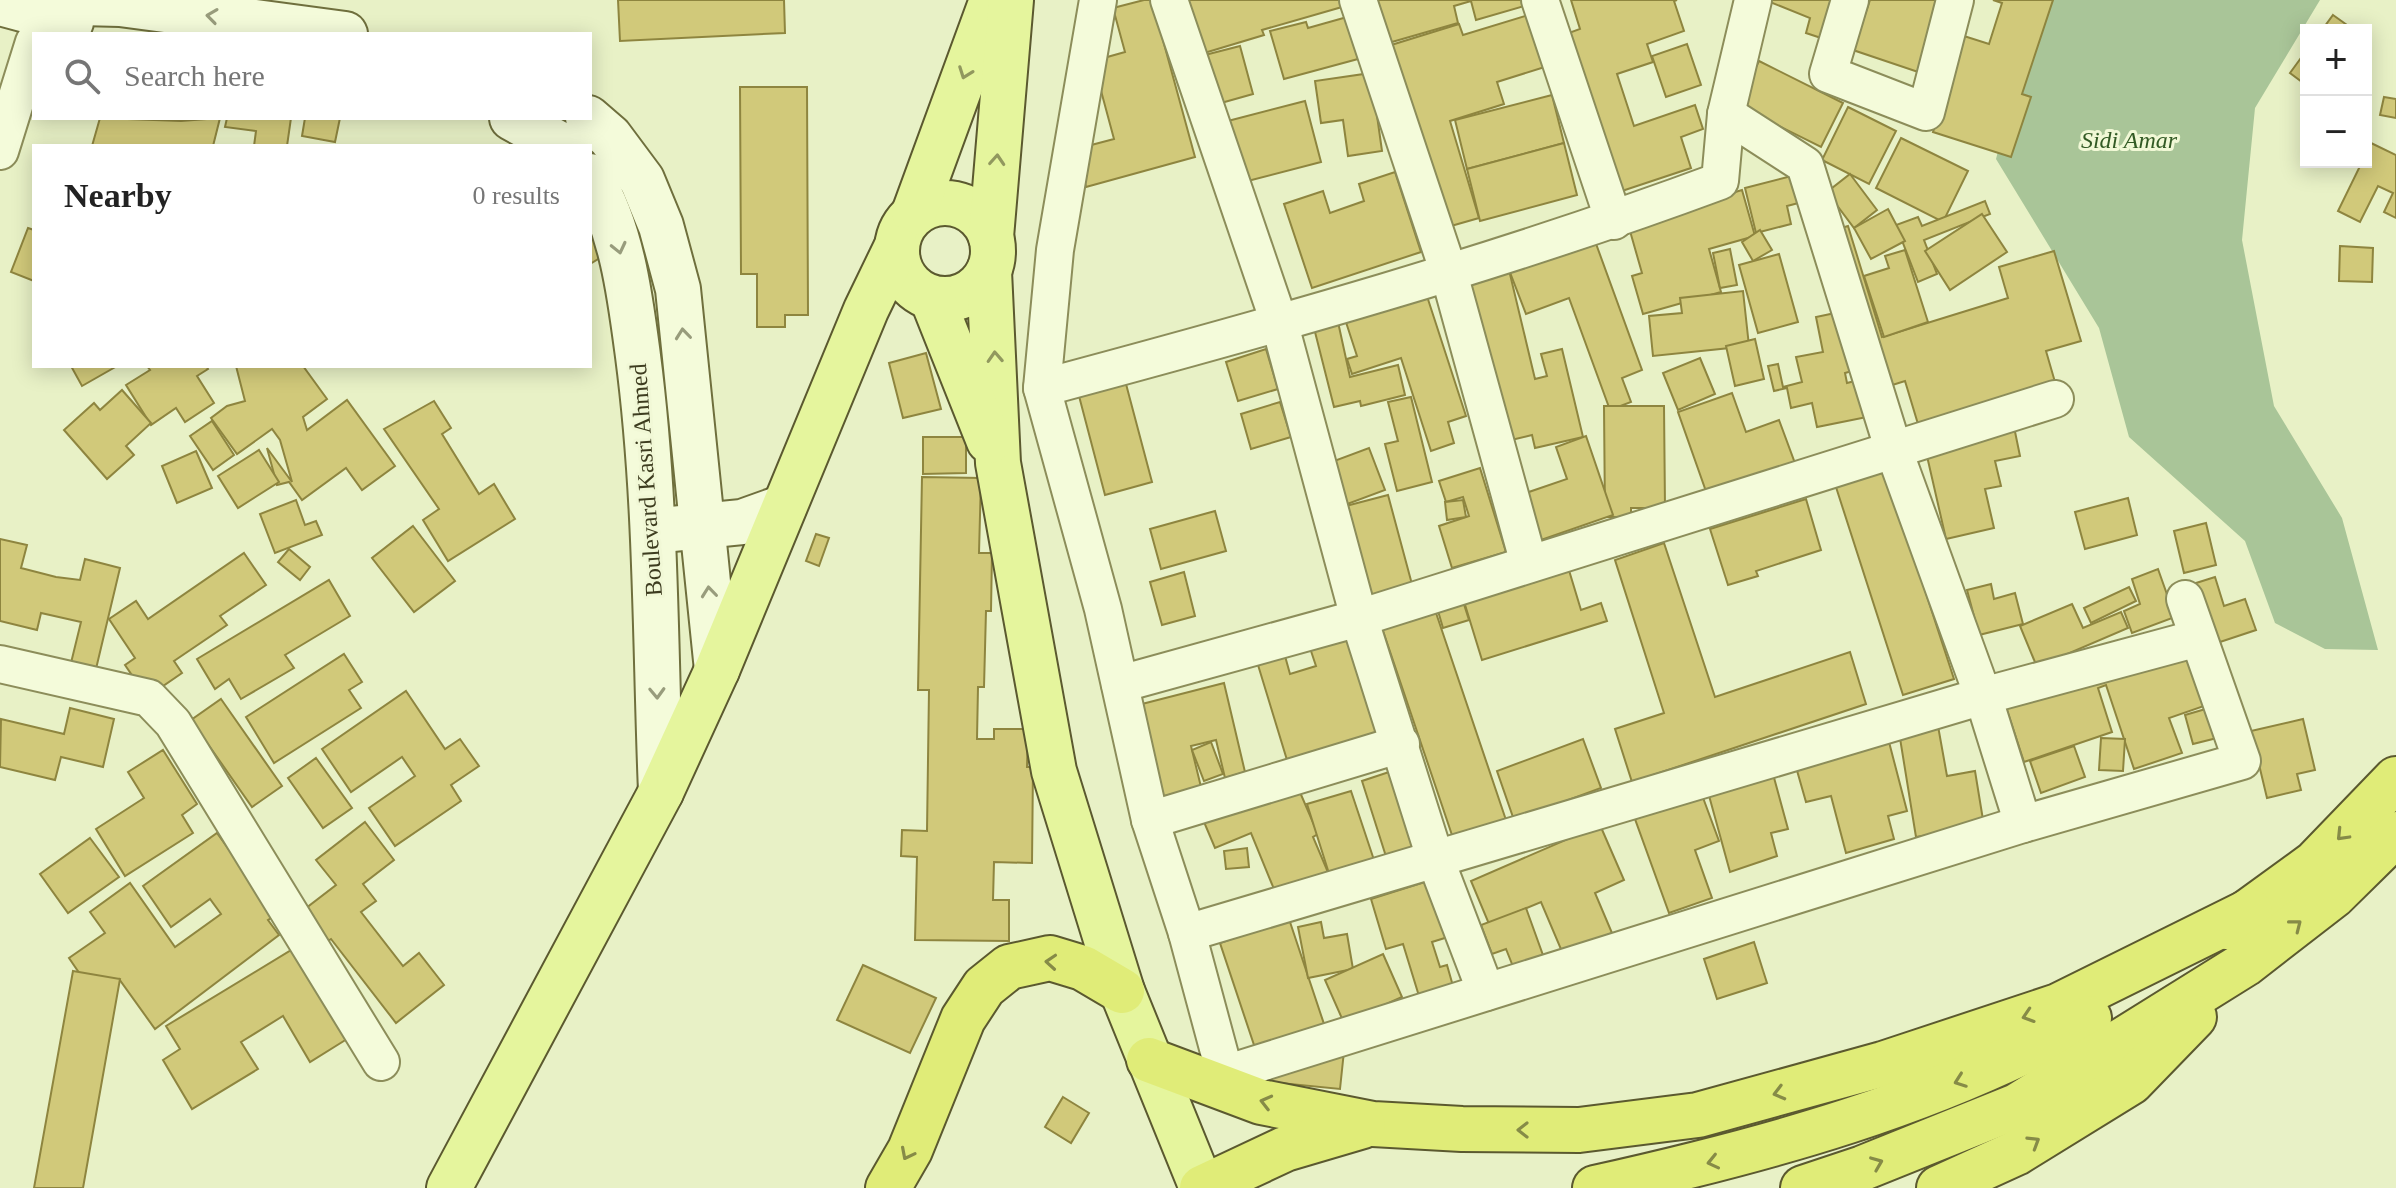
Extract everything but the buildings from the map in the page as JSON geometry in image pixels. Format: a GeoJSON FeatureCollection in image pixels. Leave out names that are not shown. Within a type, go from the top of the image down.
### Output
{"type":"FeatureCollection","features":[{"type":"Feature","properties":{"kind":"highway"},"geometry":{"type":"LineString","coordinates":[[1595,1188],[1721,1160],[1863,1117],[1985,1072],[2087,1019],[2180,961],[2315,863],[2396,779]]}},
{"type":"Feature","properties":{"kind":"highway"},"geometry":{"type":"LineString","coordinates":[[1803,1188],[1863,1168],[2017,1106],[2245,964],[2334,895],[2396,834]]}},
{"type":"Feature","properties":{"kind":"highway"},"geometry":{"type":"LineString","coordinates":[[1149,1060],[1261,1102],[1373,1124],[1462,1129],[1579,1130],[1698,1115],[1883,1064],[2058,1006],[2250,911]]}},
{"type":"Feature","properties":{"kind":"highway"},"geometry":{"type":"LineString","coordinates":[[888,1188],[910,1150],[963,1019],[984,987],[1009,967],[1050,958],[1083,968],[1122,991]]}},
{"type":"Feature","properties":{"kind":"highway"},"geometry":{"type":"LineString","coordinates":[[1939,1188],[2016,1153],[2131,1082],[2245,964]]}},
{"type":"Feature","properties":{"kind":"highway"},"geometry":{"type":"LineString","coordinates":[[1202,1188],[1285,1149],[1373,1124]]}},
{"type":"Feature","properties":{"kind":"main road"},"geometry":{"type":"LineString","coordinates":[[449,1188],[661,792],[717,670],[853,341],[913,262],[992,0]]}},
{"type":"Feature","properties":{"kind":"main road"},"geometry":{"type":"LineString","coordinates":[[1011,0],[990,254],[998,463],[1054,771],[1122,991],[1202,1188]]}},
{"type":"Feature","properties":{"kind":"main road"},"geometry":{"type":"LineString","coordinates":[[0,3],[38,29],[88,32]]}},
{"type":"Feature","properties":{"kind":"main road"},"geometry":{"type":"LineString","coordinates":[[38,29],[81,3],[120,4],[330,32]]}},
{"type":"Feature","properties":{"kind":"main road"},"geometry":{"type":"LineString","coordinates":[[516,120],[559,144]]}},
{"type":"Feature","properties":{"kind":"main road","name":"Boulevard Kasri Ahmed"},"geometry":{"type":"LineString","coordinates":[[590,120],[610,137],[642,180],[661,226],[678,289],[717,670]]}},
{"type":"Feature","properties":{"kind":"main road","name":"Boulevard Kasri Ahmed"},"geometry":{"type":"LineString","coordinates":[[592,179],[603,197],[614,228],[633,319],[654,531],[661,792]]}},
{"type":"Feature","properties":{"kind":"main road"},"geometry":{"type":"LineString","coordinates":[[913,262],[961,297],[972,292],[990,254],[979,217],[959,204],[928,206],[913,262],[998,463]]}},
{"type":"Feature","properties":{"kind":"main road"},"geometry":{"type":"LineString","coordinates":[[654,531],[742,522],[784,507]]}},
{"type":"Feature","properties":{"kind":"street"},"geometry":{"type":"LineString","coordinates":[[1098,0],[1055,250],[1042,388],[1120,684],[1150,820],[1187,933],[1225,1074],[2023,824],[2242,761],[2185,599]]}},
{"type":"Feature","properties":{"kind":"street"},"geometry":{"type":"LineString","coordinates":[[1169,0],[1280,325],[1359,618],[1436,861],[1486,992]]}},
{"type":"Feature","properties":{"kind":"street"},"geometry":{"type":"LineString","coordinates":[[1358,0],[1448,270],[1529,564]]}},
{"type":"Feature","properties":{"kind":"street"},"geometry":{"type":"LineString","coordinates":[[1540,0],[1614,221]]}},
{"type":"Feature","properties":{"kind":"street"},"geometry":{"type":"LineString","coordinates":[[1042,388],[1280,325],[1448,270],[1614,221],[1720,181],[1726,114],[1753,0]]}},
{"type":"Feature","properties":{"kind":"street"},"geometry":{"type":"LineString","coordinates":[[1850,0],[1828,74],[1926,112],[1955,0]]}},
{"type":"Feature","properties":{"kind":"street"},"geometry":{"type":"LineString","coordinates":[[0,151],[32,48]]}},
{"type":"Feature","properties":{"kind":"street"},"geometry":{"type":"LineString","coordinates":[[1726,114],[1805,165],[1893,448],[1983,696],[2023,824]]}},
{"type":"Feature","properties":{"kind":"street"},"geometry":{"type":"LineString","coordinates":[[1120,684],[1359,618],[2055,399]]}},
{"type":"Feature","properties":{"kind":"street"},"geometry":{"type":"LineString","coordinates":[[1187,933],[1983,696],[2198,638]]}},
{"type":"Feature","properties":{"kind":"street"},"geometry":{"type":"LineString","coordinates":[[0,664],[149,698],[173,723],[381,1062]]}},
{"type":"Feature","properties":{"kind":"street"},"geometry":{"type":"LineString","coordinates":[[1150,820],[1401,744]]}},
{"type":"Feature","properties":{"kind":"green space","name":"Sidi Amar"},"geometry":{"type":"Polygon","coordinates":[[[2037,0],[2320,0],[2306,24],[2300,24],[2300,33],[2255,108],[2242,240],[2274,406],[2342,518],[2378,650],[2325,649],[2275,623],[2245,541],[2129,437],[2099,328],[1996,159],[2037,0]]]}}]}
